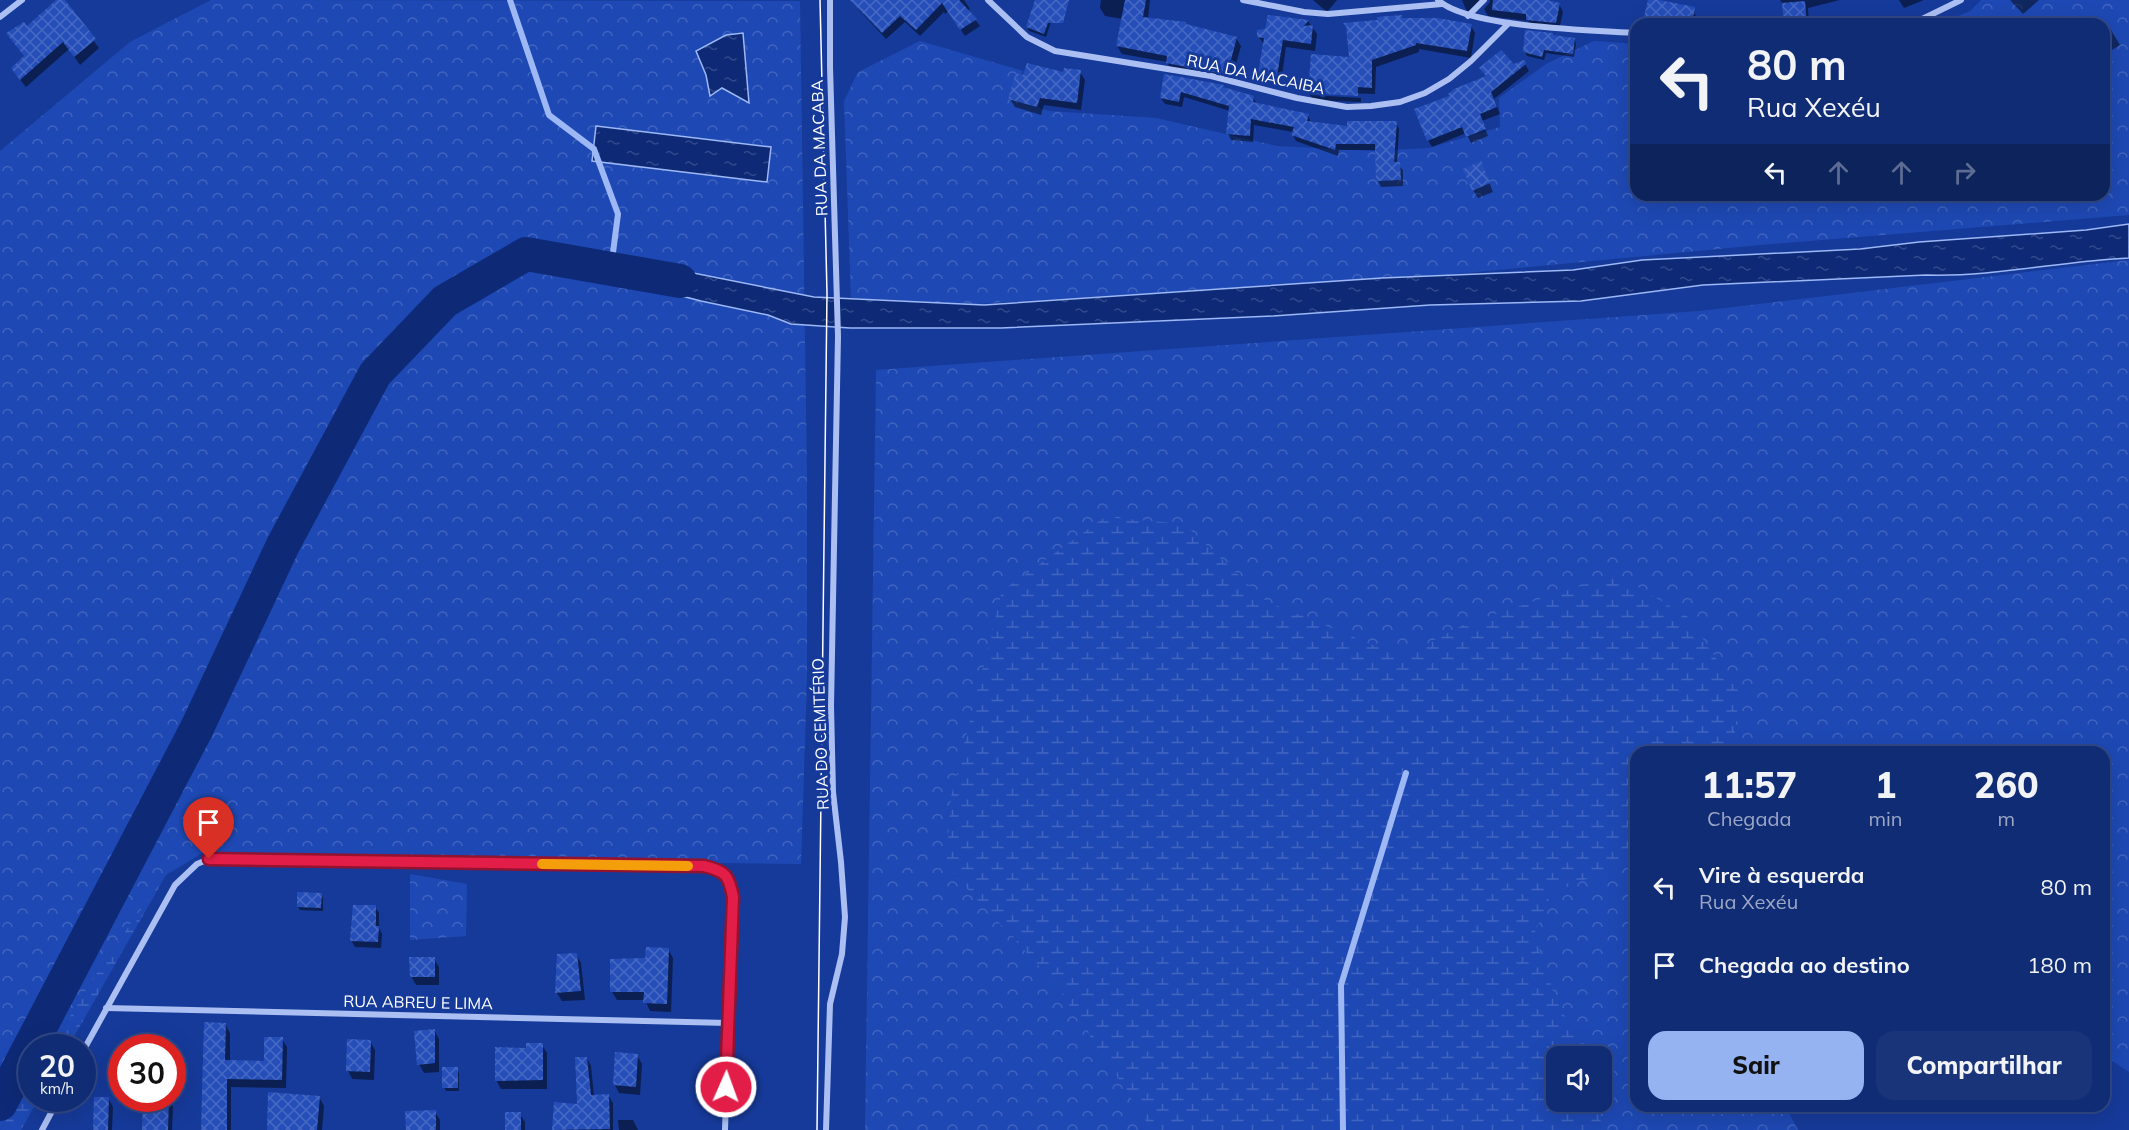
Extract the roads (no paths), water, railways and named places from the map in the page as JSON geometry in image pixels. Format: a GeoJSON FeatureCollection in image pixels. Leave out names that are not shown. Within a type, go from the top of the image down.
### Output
{"type":"FeatureCollection","features":[{"type":"Feature","properties":{"kind":"street"},"geometry":{"type":"LineString","coordinates":[[0,17],[22,0]]}},
{"type":"Feature","properties":{"kind":"street","name":"RUA DA MACABA"},"geometry":{"type":"LineString","coordinates":[[830,0],[838,336]]}},
{"type":"Feature","properties":{"kind":"street","name":"RUA DA MACAIBA"},"geometry":{"type":"LineString","coordinates":[[988,0],[1027,37],[1055,51],[1211,76],[1297,98],[1347,107],[1401,102],[1425,93],[1449,79],[1471,61],[1509,23]]}},
{"type":"Feature","properties":{"kind":"street"},"geometry":{"type":"LineString","coordinates":[[1243,0],[1304,12],[1328,14],[1440,2],[1468,15],[1509,23],[1630,33]]}},
{"type":"Feature","properties":{"kind":"street"},"geometry":{"type":"LineString","coordinates":[[1468,15],[1484,0]]}},
{"type":"Feature","properties":{"kind":"street"},"geometry":{"type":"LineString","coordinates":[[1924,18],[1961,0]]}},
{"type":"Feature","properties":{"kind":"street","name":"RUA DO CEMITÉRIO"},"geometry":{"type":"LineString","coordinates":[[826,1130],[830,1004],[842,954],[845,917],[842,862],[833,792],[831,706],[838,336]]}},
{"type":"Feature","properties":{"kind":"street"},"geometry":{"type":"LineString","coordinates":[[92,1034],[175,885],[197,864],[209,859],[704,866],[719,869],[726,876],[733,897],[724,1130]]}},
{"type":"Feature","properties":{"kind":"street","name":"RUA ABREU E LIMA"},"geometry":{"type":"LineString","coordinates":[[106,1008],[728,1023]]}},
{"type":"Feature","properties":{"kind":"street"},"geometry":{"type":"LineString","coordinates":[[42,1130],[52,1112]]}},
{"type":"Feature","properties":{"kind":"water"},"geometry":{"type":"Polygon","coordinates":[[[743,33],[749,103],[722,88],[710,96],[706,75],[696,51],[726,35],[743,33]]]}},
{"type":"Feature","properties":{"kind":"water"},"geometry":{"type":"Polygon","coordinates":[[[596,126],[771,147],[767,182],[592,161],[596,126]]]}},
{"type":"Feature","properties":{"kind":"water"},"geometry":{"type":"Polygon","coordinates":[[[2129,224],[2129,258],[1977,274],[1703,285],[1581,301],[1430,305],[1273,316],[1001,328],[850,328],[791,324],[768,315],[627,282],[638,262],[814,297],[984,305],[1382,278],[1573,270],[1642,260],[1860,249],[1919,242],[2086,230],[2129,224]]]}},
{"type":"Feature","properties":{"kind":"waterway"},"geometry":{"type":"LineString","coordinates":[[510,0],[549,115],[594,149],[618,214],[611,268]]}},
{"type":"Feature","properties":{"kind":"waterway"},"geometry":{"type":"LineString","coordinates":[[0,1104],[197,728],[283,545],[375,374],[445,301],[526,254],[680,281]]}},
{"type":"Feature","properties":{"kind":"waterway"},"geometry":{"type":"LineString","coordinates":[[1343,1130],[1341,985],[1406,773]]}},
{"type":"Feature","properties":{"kind":"tram line"},"geometry":{"type":"LineString","coordinates":[[817,1130],[827,293],[820,0]]}}]}
